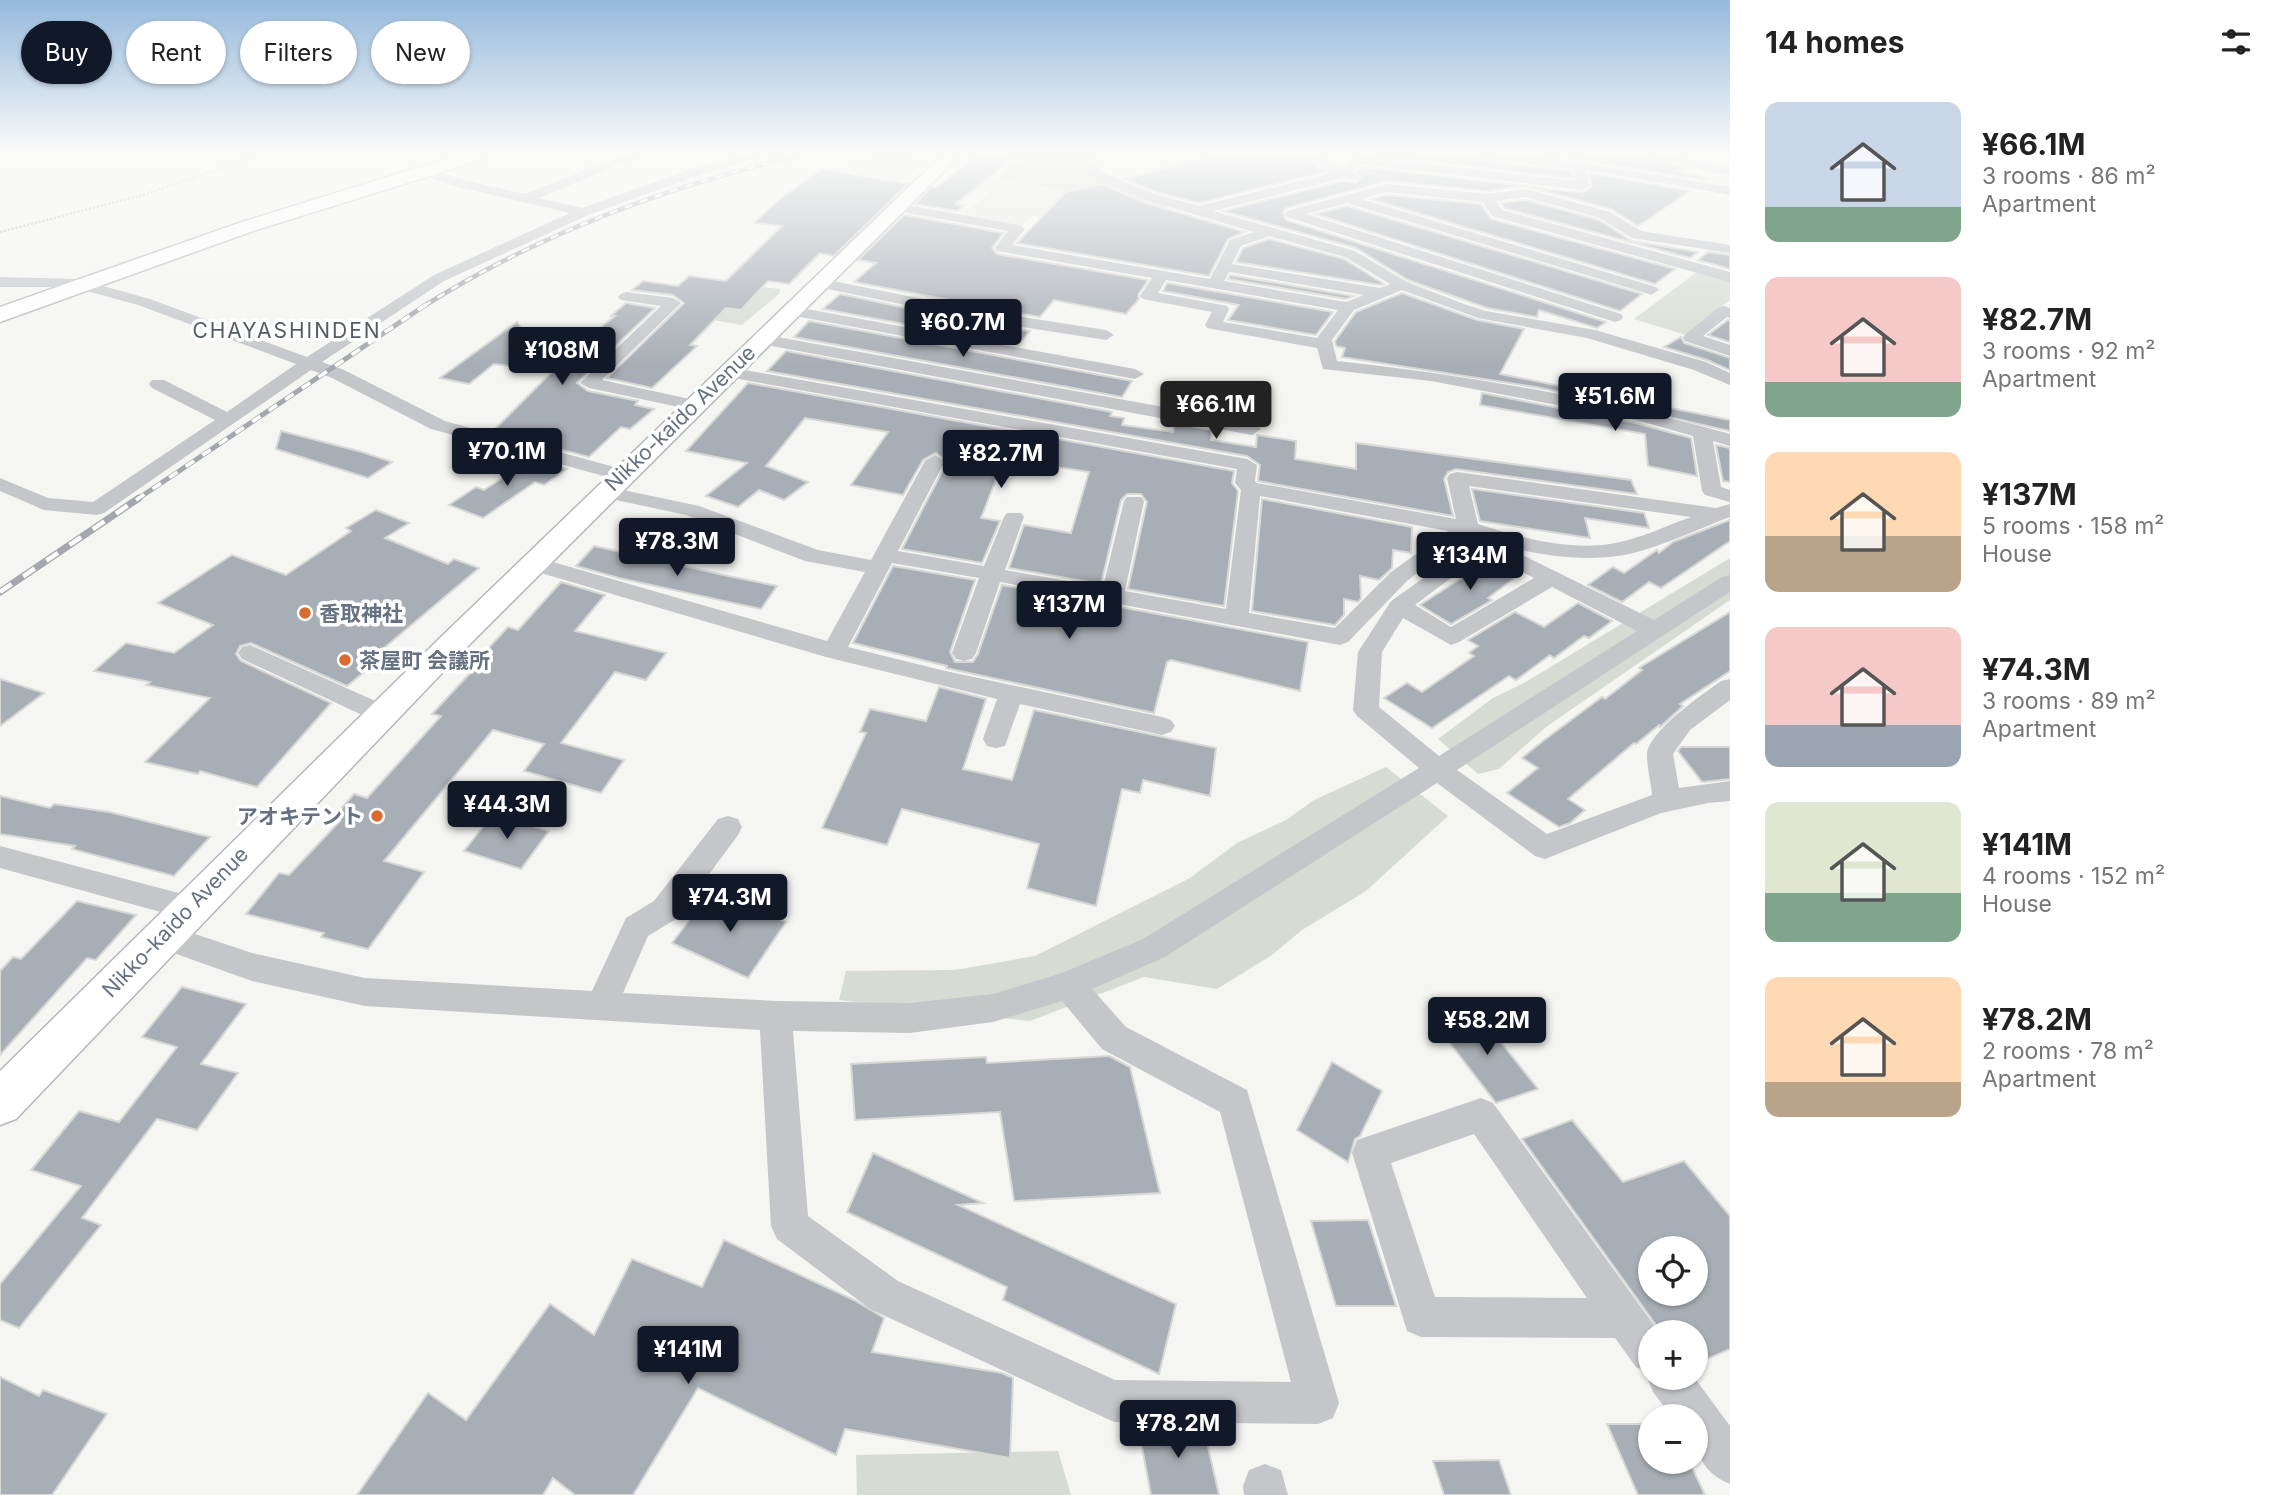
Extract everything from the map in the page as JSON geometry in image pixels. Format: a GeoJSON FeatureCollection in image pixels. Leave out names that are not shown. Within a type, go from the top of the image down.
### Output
{"type":"FeatureCollection","features":[{"type":"Feature","properties":{"kind":"highway"},"geometry":{"type":"LineString","coordinates":[[0,315],[253,225]]}},
{"type":"Feature","properties":{"kind":"main road","name":"Nikko-kaido Avenue"},"geometry":{"type":"LineString","coordinates":[[0,1102],[613,483],[878,225]]}},
{"type":"Feature","properties":{"kind":"street"},"geometry":{"type":"LineString","coordinates":[[0,484],[44,504],[97,509],[312,364],[381,314],[439,278],[555,225]]}},
{"type":"Feature","properties":{"kind":"street"},"geometry":{"type":"LineString","coordinates":[[995,225],[1018,229],[1002,248],[1348,307]]}},
{"type":"Feature","properties":{"kind":"street"},"geometry":{"type":"LineString","coordinates":[[1249,225],[1350,254],[1402,285],[1484,315],[1589,333],[1700,366],[1730,380]]}},
{"type":"Feature","properties":{"kind":"street"},"geometry":{"type":"LineString","coordinates":[[1327,225],[1536,289],[1624,310]]}},
{"type":"Feature","properties":{"kind":"street"},"geometry":{"type":"LineString","coordinates":[[1444,225],[1661,284]]}},
{"type":"Feature","properties":{"kind":"street"},"geometry":{"type":"LineString","coordinates":[[1541,225],[1730,277]]}},
{"type":"Feature","properties":{"kind":"street"},"geometry":{"type":"LineString","coordinates":[[1621,225],[1637,235],[1730,249]]}},
{"type":"Feature","properties":{"kind":"street"},"geometry":{"type":"LineString","coordinates":[[1215,285],[1235,243],[1269,231]]}},
{"type":"Feature","properties":{"kind":"street"},"geometry":{"type":"LineString","coordinates":[[1589,333],[1689,266]]}},
{"type":"Feature","properties":{"kind":"street"},"geometry":{"type":"LineString","coordinates":[[1224,268],[1381,293]]}},
{"type":"Feature","properties":{"kind":"street"},"geometry":{"type":"LineString","coordinates":[[1161,276],[1148,296],[1221,309],[1213,325],[1324,344]]}},
{"type":"Feature","properties":{"kind":"street"},"geometry":{"type":"LineString","coordinates":[[0,282],[51,280],[82,284],[144,302],[338,374],[438,425],[692,510],[813,556],[992,574],[1340,637],[1386,587],[1433,547],[1468,528]]}},
{"type":"Feature","properties":{"kind":"street"},"geometry":{"type":"LineString","coordinates":[[818,283],[983,316],[1106,335]]}},
{"type":"Feature","properties":{"kind":"street"},"geometry":{"type":"LineString","coordinates":[[1402,285],[1348,307],[1324,340],[1329,365],[1431,376],[1638,415],[1730,440]]}},
{"type":"Feature","properties":{"kind":"street"},"geometry":{"type":"LineString","coordinates":[[626,297],[673,303],[589,383],[693,405]]}},
{"type":"Feature","properties":{"kind":"street"},"geometry":{"type":"LineString","coordinates":[[790,311],[1135,374]]}},
{"type":"Feature","properties":{"kind":"street"},"geometry":{"type":"LineString","coordinates":[[1730,313],[1724,311],[1691,338],[1730,351]]}},
{"type":"Feature","properties":{"kind":"street"},"geometry":{"type":"LineString","coordinates":[[761,339],[1252,429]]}},
{"type":"Feature","properties":{"kind":"street"},"geometry":{"type":"LineString","coordinates":[[1025,426],[1063,362]]}},
{"type":"Feature","properties":{"kind":"street"},"geometry":{"type":"LineString","coordinates":[[728,372],[1247,465],[1244,484],[1251,488],[1468,528],[1531,547],[1578,551],[1622,549],[1724,512]]}},
{"type":"Feature","properties":{"kind":"street"},"geometry":{"type":"LineString","coordinates":[[158,384],[227,419]]}},
{"type":"Feature","properties":{"kind":"street"},"geometry":{"type":"LineString","coordinates":[[1702,433],[1712,491],[1730,496]]}},
{"type":"Feature","properties":{"kind":"street"},"geometry":{"type":"LineString","coordinates":[[834,651],[935,461]]}},
{"type":"Feature","properties":{"kind":"street"},"geometry":{"type":"LineString","coordinates":[[1468,528],[1457,478],[1724,512]]}},
{"type":"Feature","properties":{"kind":"street"},"geometry":{"type":"LineString","coordinates":[[1237,617],[1251,488]]}},
{"type":"Feature","properties":{"kind":"street"},"geometry":{"type":"LineString","coordinates":[[1113,594],[1134,501]]}},
{"type":"Feature","properties":{"kind":"street"},"geometry":{"type":"LineString","coordinates":[[964,653],[1014,517]]}},
{"type":"Feature","properties":{"kind":"street"},"geometry":{"type":"LineString","coordinates":[[1653,629],[1483,544],[1399,606],[1370,652],[1366,710],[1437,769],[1545,848],[1608,819],[1667,802],[1730,791]]}},
{"type":"Feature","properties":{"kind":"street"},"geometry":{"type":"LineString","coordinates":[[532,564],[834,651],[1162,726]]}},
{"type":"Feature","properties":{"kind":"street"},"geometry":{"type":"LineString","coordinates":[[1399,606],[1451,637],[1551,578]]}},
{"type":"Feature","properties":{"kind":"street"},"geometry":{"type":"LineString","coordinates":[[162,936],[252,967],[365,992],[776,1016],[910,1018],[993,1008],[1068,985],[1154,948],[1223,907],[1730,582]]}},
{"type":"Feature","properties":{"kind":"street"},"geometry":{"type":"LineString","coordinates":[[250,653],[382,714]]}},
{"type":"Feature","properties":{"kind":"street"},"geometry":{"type":"LineString","coordinates":[[1667,802],[1660,753],[1681,724],[1704,704],[1730,687]]}},
{"type":"Feature","properties":{"kind":"street"},"geometry":{"type":"LineString","coordinates":[[996,739],[1011,693]]}},
{"type":"Feature","properties":{"kind":"street"},"geometry":{"type":"LineString","coordinates":[[1704,704],[1730,714]]}},
{"type":"Feature","properties":{"kind":"street"},"geometry":{"type":"LineString","coordinates":[[601,1006],[637,927],[664,910],[728,827]]}},
{"type":"Feature","properties":{"kind":"street"},"geometry":{"type":"LineString","coordinates":[[0,856],[190,908]]}},
{"type":"Feature","properties":{"kind":"street"},"geometry":{"type":"LineString","coordinates":[[776,1016],[790,1226],[884,1295],[1114,1401],[1318,1403],[1235,1102],[1114,1038],[1068,985]]}},
{"type":"Feature","properties":{"kind":"street"},"geometry":{"type":"LineString","coordinates":[[1625,1318],[1422,1317],[1370,1153],[1481,1115],[1638,1336]]}},
{"type":"Feature","properties":{"kind":"street"},"geometry":{"type":"LineString","coordinates":[[1677,1390],[1730,1462]]}},
{"type":"Feature","properties":{"kind":"path"},"geometry":{"type":"LineString","coordinates":[[0,232],[28,225]]}},
{"type":"Feature","properties":{"kind":"shaded area"},"geometry":{"type":"Polygon","coordinates":[[[995,225],[1023,225],[1018,229],[995,225]]]}},
{"type":"Feature","properties":{"kind":"shaded area"},"geometry":{"type":"Polygon","coordinates":[[[1078,225],[1110,225],[1105,230],[1078,225]]]}},
{"type":"Feature","properties":{"kind":"shaded area"},"geometry":{"type":"Polygon","coordinates":[[[1697,272],[1730,281],[1730,300],[1686,335],[1634,319],[1697,272]]]}},
{"type":"Feature","properties":{"kind":"shaded area"},"geometry":{"type":"Polygon","coordinates":[[[742,285],[780,289],[779,294],[742,325],[677,314],[742,285]]]}},
{"type":"Feature","properties":{"kind":"shaded area"},"geometry":{"type":"Polygon","coordinates":[[[1730,558],[1730,600],[1546,727],[1499,769],[1478,774],[1438,739],[1493,698],[1524,683],[1730,558]]]}},
{"type":"Feature","properties":{"kind":"shaded area"},"geometry":{"type":"Polygon","coordinates":[[[1386,767],[1448,816],[1366,891],[1302,930],[1272,955],[1217,989],[1144,977],[1030,1021],[839,1000],[846,971],[955,970],[1035,956],[1190,878],[1237,843],[1286,820],[1314,800],[1386,767]]]}},
{"type":"Feature","properties":{"kind":"shaded area"},"geometry":{"type":"Polygon","coordinates":[[[1058,1451],[1071,1495],[857,1495],[856,1455],[1058,1451]]]}},
{"type":"Feature","properties":{"kind":"building"},"geometry":{"type":"Polygon","coordinates":[[[770,225],[866,225],[834,256],[820,253],[789,284],[768,281],[741,310],[726,308],[690,345],[697,346],[652,388],[607,378],[684,303],[673,295],[632,290],[643,281],[678,286],[689,276],[726,281],[782,226],[770,225]]]}},
{"type":"Feature","properties":{"kind":"building"},"geometry":{"type":"Polygon","coordinates":[[[894,225],[958,225],[1003,233],[992,248],[997,254],[1148,280],[1138,295],[1139,299],[1126,314],[1054,300],[1040,317],[854,282],[876,263],[858,260],[894,225]]]}},
{"type":"Feature","properties":{"kind":"building"},"geometry":{"type":"Polygon","coordinates":[[[1035,225],[1220,225],[1245,232],[1228,239],[1209,276],[1017,243],[1035,225]]]}},
{"type":"Feature","properties":{"kind":"building"},"geometry":{"type":"Polygon","coordinates":[[[1272,225],[1301,225],[1606,322],[1597,328],[1539,310],[1537,317],[1487,308],[1408,280],[1356,248],[1272,225]]]}},
{"type":"Feature","properties":{"kind":"building"},"geometry":{"type":"Polygon","coordinates":[[[1349,225],[1410,225],[1642,294],[1620,311],[1349,225]]]}},
{"type":"Feature","properties":{"kind":"building"},"geometry":{"type":"Polygon","coordinates":[[[1457,225],[1512,225],[1675,269],[1655,284],[1457,225]]]}},
{"type":"Feature","properties":{"kind":"building"},"geometry":{"type":"Polygon","coordinates":[[[1566,225],[1606,225],[1632,241],[1698,252],[1690,258],[1566,225]]]}},
{"type":"Feature","properties":{"kind":"building"},"geometry":{"type":"Polygon","coordinates":[[[1269,239],[1344,259],[1384,284],[1236,262],[1243,248],[1269,239]]]}},
{"type":"Feature","properties":{"kind":"building"},"geometry":{"type":"Polygon","coordinates":[[[1708,252],[1730,255],[1730,269],[1698,260],[1708,252]]]}},
{"type":"Feature","properties":{"kind":"building"},"geometry":{"type":"Polygon","coordinates":[[[1230,275],[1354,296],[1346,299],[1228,279],[1230,275]]]}},
{"type":"Feature","properties":{"kind":"building"},"geometry":{"type":"Polygon","coordinates":[[[1167,283],[1333,312],[1316,335],[1228,320],[1239,305],[1163,291],[1167,283]]]}},
{"type":"Feature","properties":{"kind":"building"},"geometry":{"type":"Polygon","coordinates":[[[1402,293],[1477,320],[1524,329],[1500,374],[1730,420],[1730,431],[1536,387],[1342,357],[1345,348],[1336,346],[1335,341],[1356,312],[1402,293]]]}},
{"type":"Feature","properties":{"kind":"building"},"geometry":{"type":"Polygon","coordinates":[[[840,294],[982,324],[1030,331],[1018,345],[823,309],[840,294]]]}},
{"type":"Feature","properties":{"kind":"building"},"geometry":{"type":"Polygon","coordinates":[[[626,303],[655,308],[577,383],[588,391],[638,401],[635,405],[654,409],[630,429],[621,427],[589,457],[540,444],[543,442],[493,431],[553,371],[494,364],[469,384],[440,378],[517,322],[529,337],[517,346],[560,354],[559,361],[615,316],[611,316],[626,303]]]}},
{"type":"Feature","properties":{"kind":"building"},"geometry":{"type":"Polygon","coordinates":[[[1728,320],[1730,342],[1708,335],[1728,320]]]}},
{"type":"Feature","properties":{"kind":"building"},"geometry":{"type":"Polygon","coordinates":[[[809,321],[1132,381],[1122,397],[794,337],[809,321]]]}},
{"type":"Feature","properties":{"kind":"building"},"geometry":{"type":"Polygon","coordinates":[[[1681,337],[1684,343],[1730,358],[1730,370],[1664,347],[1681,337]]]}},
{"type":"Feature","properties":{"kind":"building"},"geometry":{"type":"Polygon","coordinates":[[[786,351],[1112,412],[1110,416],[1124,418],[1122,425],[1173,432],[1175,423],[1212,430],[1211,440],[1256,447],[1257,435],[1296,441],[1295,459],[1356,469],[1356,443],[1631,480],[1637,494],[1456,469],[1448,472],[1444,479],[1453,516],[1258,481],[1260,465],[1247,456],[767,371],[786,351]]]}},
{"type":"Feature","properties":{"kind":"building"},"geometry":{"type":"Polygon","coordinates":[[[748,383],[1234,471],[1232,483],[1238,491],[1224,606],[1128,589],[1147,502],[1141,494],[1127,494],[1121,500],[1101,584],[1009,568],[1024,525],[1071,533],[1089,472],[1013,460],[997,477],[981,518],[1000,521],[982,563],[902,549],[947,462],[936,453],[923,460],[903,495],[851,485],[888,432],[805,418],[766,466],[808,482],[784,500],[759,490],[738,507],[706,496],[747,463],[686,451],[748,383]]]}},
{"type":"Feature","properties":{"kind":"building"},"geometry":{"type":"Polygon","coordinates":[[[1482,393],[1635,423],[1691,438],[1697,476],[1648,466],[1645,434],[1480,405],[1482,393]]]}},
{"type":"Feature","properties":{"kind":"building"},"geometry":{"type":"Polygon","coordinates":[[[281,431],[392,462],[368,478],[276,449],[281,431]]]}},
{"type":"Feature","properties":{"kind":"building"},"geometry":{"type":"Polygon","coordinates":[[[1716,445],[1730,448],[1730,482],[1723,481],[1716,445]]]}},
{"type":"Feature","properties":{"kind":"building"},"geometry":{"type":"Polygon","coordinates":[[[531,459],[567,469],[544,485],[535,482],[483,518],[449,505],[476,487],[484,490],[531,459]]]}},
{"type":"Feature","properties":{"kind":"building"},"geometry":{"type":"Polygon","coordinates":[[[1472,489],[1644,513],[1649,528],[1585,518],[1590,538],[1480,521],[1472,489]]]}},
{"type":"Feature","properties":{"kind":"building"},"geometry":{"type":"Polygon","coordinates":[[[1262,499],[1412,527],[1411,553],[1393,550],[1392,568],[1379,580],[1360,576],[1361,598],[1358,602],[1344,599],[1344,615],[1335,625],[1252,611],[1262,499]]]}},
{"type":"Feature","properties":{"kind":"building"},"geometry":{"type":"Polygon","coordinates":[[[376,510],[409,523],[385,538],[448,564],[454,559],[479,568],[378,653],[384,656],[347,686],[251,643],[240,646],[236,654],[241,661],[331,703],[257,787],[200,771],[198,774],[145,762],[210,698],[94,671],[126,643],[174,653],[213,625],[158,603],[232,555],[286,575],[351,531],[346,528],[376,510]]]}},
{"type":"Feature","properties":{"kind":"building"},"geometry":{"type":"Polygon","coordinates":[[[1730,520],[1730,541],[1661,588],[1649,582],[1622,602],[1588,585],[1613,567],[1624,573],[1673,542],[1730,520]]]}},
{"type":"Feature","properties":{"kind":"building"},"geometry":{"type":"Polygon","coordinates":[[[594,546],[777,586],[761,609],[576,566],[594,546]]]}},
{"type":"Feature","properties":{"kind":"building"},"geometry":{"type":"Polygon","coordinates":[[[1491,559],[1520,574],[1488,598],[1492,600],[1451,624],[1420,605],[1491,559]]]}},
{"type":"Feature","properties":{"kind":"building"},"geometry":{"type":"Polygon","coordinates":[[[893,566],[975,580],[950,652],[955,662],[973,662],[978,654],[1002,585],[1308,642],[1300,691],[1171,660],[1167,662],[1154,713],[946,668],[947,666],[853,643],[893,566]]]}},
{"type":"Feature","properties":{"kind":"building"},"geometry":{"type":"Polygon","coordinates":[[[561,582],[605,595],[575,631],[666,653],[646,680],[615,672],[561,743],[624,760],[601,793],[524,771],[544,744],[493,730],[384,861],[424,872],[368,949],[321,937],[324,933],[246,914],[279,873],[289,875],[340,821],[332,819],[354,794],[367,798],[441,716],[432,714],[488,654],[484,653],[508,627],[518,630],[561,582]]]}},
{"type":"Feature","properties":{"kind":"building"},"geometry":{"type":"Polygon","coordinates":[[[1578,603],[1612,621],[1589,638],[1584,636],[1554,658],[1550,655],[1516,680],[1509,676],[1432,728],[1384,698],[1407,683],[1422,692],[1474,656],[1469,653],[1478,646],[1468,640],[1515,612],[1544,627],[1578,603]]]}},
{"type":"Feature","properties":{"kind":"building"},"geometry":{"type":"Polygon","coordinates":[[[1730,612],[1730,671],[1680,704],[1683,706],[1660,727],[1659,725],[1634,743],[1568,799],[1585,810],[1570,823],[1559,827],[1507,793],[1538,768],[1522,758],[1602,697],[1605,699],[1642,670],[1639,668],[1730,612]]]}},
{"type":"Feature","properties":{"kind":"building"},"geometry":{"type":"Polygon","coordinates":[[[0,679],[44,693],[0,726],[0,679]]]}},
{"type":"Feature","properties":{"kind":"building"},"geometry":{"type":"Polygon","coordinates":[[[939,687],[986,699],[963,769],[1012,780],[1034,710],[1216,748],[1210,796],[1143,780],[1140,793],[1122,789],[1096,906],[1027,888],[1039,844],[902,809],[887,845],[822,828],[866,733],[860,732],[870,709],[926,721],[939,687]]]}},
{"type":"Feature","properties":{"kind":"building"},"geometry":{"type":"Polygon","coordinates":[[[1681,747],[1730,747],[1730,779],[1702,782],[1678,751],[1681,747]]]}},
{"type":"Feature","properties":{"kind":"building"},"geometry":{"type":"Polygon","coordinates":[[[0,796],[50,808],[54,804],[109,812],[210,837],[174,876],[72,849],[75,846],[0,834],[0,796]]]}},
{"type":"Feature","properties":{"kind":"building"},"geometry":{"type":"Polygon","coordinates":[[[493,814],[549,831],[521,869],[464,851],[493,814]]]}},
{"type":"Feature","properties":{"kind":"building"},"geometry":{"type":"Polygon","coordinates":[[[712,890],[786,922],[748,978],[672,943],[712,890]]]}},
{"type":"Feature","properties":{"kind":"building"},"geometry":{"type":"Polygon","coordinates":[[[77,901],[136,915],[96,960],[87,958],[0,1055],[0,971],[13,957],[21,959],[77,901]]]}},
{"type":"Feature","properties":{"kind":"building"},"geometry":{"type":"Polygon","coordinates":[[[182,987],[246,1004],[201,1064],[238,1073],[197,1130],[157,1119],[82,1218],[101,1225],[19,1328],[0,1320],[0,1284],[81,1186],[31,1170],[79,1111],[119,1122],[177,1047],[142,1037],[182,987]]]}},
{"type":"Feature","properties":{"kind":"building"},"geometry":{"type":"Polygon","coordinates":[[[1477,1012],[1538,1089],[1496,1103],[1436,1025],[1477,1012]]]}},
{"type":"Feature","properties":{"kind":"building"},"geometry":{"type":"Polygon","coordinates":[[[1109,1056],[1130,1067],[1160,1193],[1014,1201],[1000,1112],[855,1120],[851,1064],[986,1057],[987,1063],[1109,1056]]]}},
{"type":"Feature","properties":{"kind":"building"},"geometry":{"type":"Polygon","coordinates":[[[1332,1062],[1382,1091],[1360,1136],[1355,1139],[1348,1162],[1297,1130],[1332,1062]]]}},
{"type":"Feature","properties":{"kind":"building"},"geometry":{"type":"Polygon","coordinates":[[[1572,1120],[1623,1182],[1684,1161],[1730,1216],[1730,1349],[1708,1359],[1708,1320],[1652,1320],[1642,1306],[1708,1306],[1708,1236],[1638,1236],[1638,1300],[1522,1139],[1572,1120]]]}},
{"type":"Feature","properties":{"kind":"building"},"geometry":{"type":"Polygon","coordinates":[[[873,1153],[983,1203],[958,1205],[1176,1304],[1159,1374],[1003,1300],[1007,1287],[847,1212],[873,1153]]]}},
{"type":"Feature","properties":{"kind":"building"},"geometry":{"type":"Polygon","coordinates":[[[1368,1220],[1396,1306],[1336,1306],[1311,1221],[1368,1220]]]}},
{"type":"Feature","properties":{"kind":"building"},"geometry":{"type":"Polygon","coordinates":[[[724,1240],[854,1300],[884,1318],[872,1352],[1002,1373],[1013,1378],[1010,1458],[845,1429],[836,1455],[698,1388],[633,1495],[575,1495],[553,1478],[543,1495],[357,1495],[428,1393],[466,1420],[550,1304],[594,1335],[632,1259],[702,1287],[724,1240]]]}},
{"type":"Feature","properties":{"kind":"building"},"geometry":{"type":"Polygon","coordinates":[[[0,1377],[39,1396],[43,1390],[107,1414],[52,1495],[0,1495],[0,1377]]]}},
{"type":"Feature","properties":{"kind":"building"},"geometry":{"type":"Polygon","coordinates":[[[1607,1424],[1638,1424],[1638,1474],[1695,1474],[1705,1495],[1638,1495],[1607,1424]]]}},
{"type":"Feature","properties":{"kind":"building"},"geometry":{"type":"Polygon","coordinates":[[[1203,1425],[1219,1495],[1151,1495],[1138,1426],[1203,1425]]]}},
{"type":"Feature","properties":{"kind":"building"},"geometry":{"type":"Polygon","coordinates":[[[1499,1460],[1511,1495],[1444,1495],[1433,1461],[1499,1460]]]}},
{"type":"Feature","properties":{"kind":"railway"},"geometry":{"type":"LineString","coordinates":[[424,306],[513,256],[582,225]]}},
{"type":"Feature","properties":{"kind":"railway"},"geometry":{"type":"LineString","coordinates":[[136,500],[424,306]]}},
{"type":"Feature","properties":{"kind":"railway"},"geometry":{"type":"LineString","coordinates":[[0,592],[139,498]]}},
{"type":"Feature","properties":{"kind":"place","name":"香取神社"},"geometry":{"type":"Point","coordinates":[305,613]}},
{"type":"Feature","properties":{"kind":"place","name":"茶屋町 会議所"},"geometry":{"type":"Point","coordinates":[345,660]}},
{"type":"Feature","properties":{"kind":"place","name":"アオキテント"},"geometry":{"type":"Point","coordinates":[377,816]}},
{"type":"Feature","properties":{"kind":"district","name":"CHAYASHINDEN"},"geometry":{"type":"Point","coordinates":[287,330]}}]}
